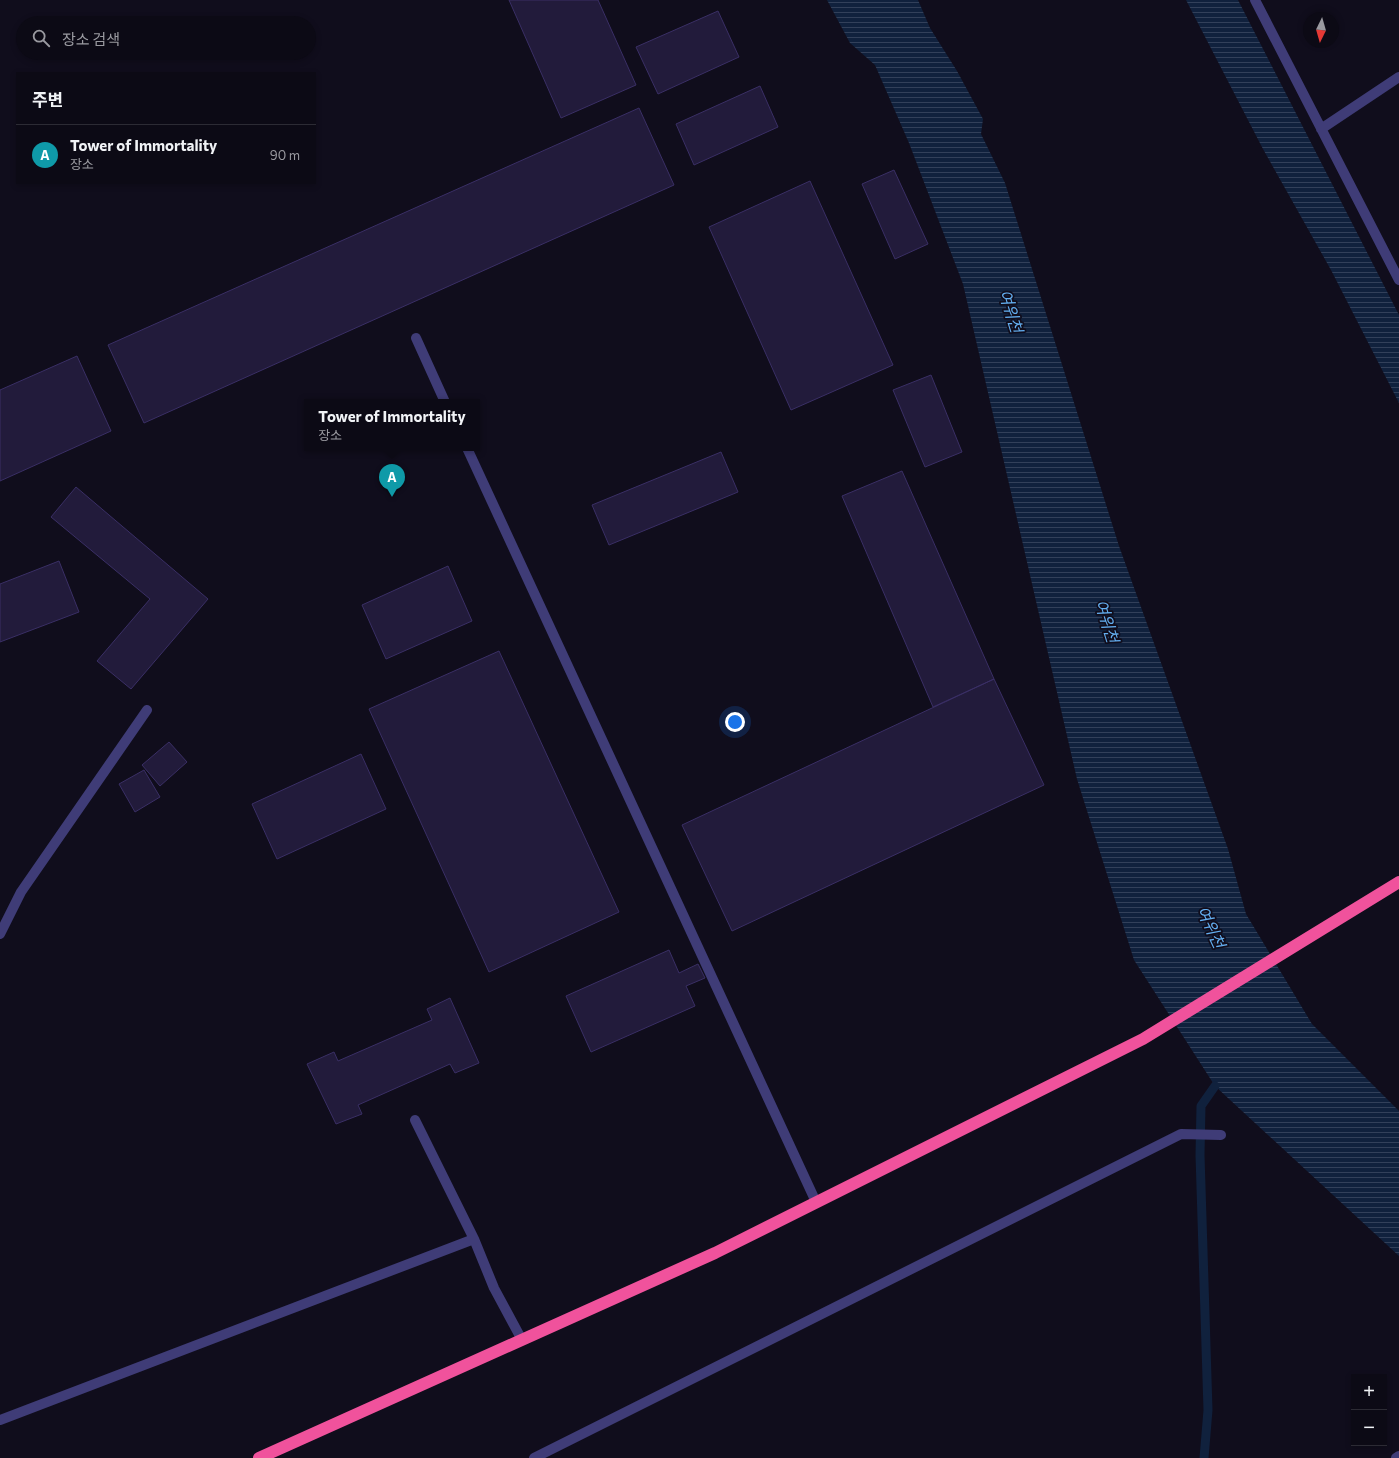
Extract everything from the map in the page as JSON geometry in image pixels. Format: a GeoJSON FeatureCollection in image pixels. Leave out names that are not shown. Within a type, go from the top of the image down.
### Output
{"type":"FeatureCollection","features":[{"type":"Feature","properties":{"kind":"highway"},"geometry":{"type":"LineString","coordinates":[[259,1458],[715,1253],[1143,1039],[1399,882]]}},
{"type":"Feature","properties":{"kind":"street"},"geometry":{"type":"LineString","coordinates":[[1254,0],[1399,280]]}},
{"type":"Feature","properties":{"kind":"street"},"geometry":{"type":"LineString","coordinates":[[1321,129],[1399,77]]}},
{"type":"Feature","properties":{"kind":"street"},"geometry":{"type":"LineString","coordinates":[[416,338],[444,399]]}},
{"type":"Feature","properties":{"kind":"street"},"geometry":{"type":"LineString","coordinates":[[468,451],[816,1202]]}},
{"type":"Feature","properties":{"kind":"street"},"geometry":{"type":"LineString","coordinates":[[0,934],[21,892],[147,710]]}},
{"type":"Feature","properties":{"kind":"street"},"geometry":{"type":"LineString","coordinates":[[415,1120],[474,1239],[494,1288],[522,1340]]}},
{"type":"Feature","properties":{"kind":"street"},"geometry":{"type":"LineString","coordinates":[[534,1458],[1181,1134],[1221,1135]]}},
{"type":"Feature","properties":{"kind":"street"},"geometry":{"type":"LineString","coordinates":[[0,1420],[474,1239]]}},
{"type":"Feature","properties":{"kind":"water","name":"여위천"},"geometry":{"type":"Polygon","coordinates":[[[827,0],[918,0],[930,28],[957,71],[983,119],[981,134],[1005,183],[1119,546],[1228,849],[1246,914],[1312,1024],[1399,1111],[1399,1256],[1215,1086],[1134,960],[1077,779],[963,284],[909,143],[875,65],[850,43],[827,0]]]}},
{"type":"Feature","properties":{"kind":"water"},"geometry":{"type":"Polygon","coordinates":[[[1186,0],[1238,0],[1399,315],[1399,403],[1331,270],[1263,149],[1186,0]]]}},
{"type":"Feature","properties":{"kind":"building"},"geometry":{"type":"Polygon","coordinates":[[[509,0],[598,0],[636,85],[561,118],[509,0]]]}},
{"type":"Feature","properties":{"kind":"building"},"geometry":{"type":"Polygon","coordinates":[[[718,11],[739,57],[658,94],[636,47],[718,11]]]}},
{"type":"Feature","properties":{"kind":"building"},"geometry":{"type":"Polygon","coordinates":[[[760,86],[778,127],[694,165],[676,124],[760,86]]]}},
{"type":"Feature","properties":{"kind":"building"},"geometry":{"type":"Polygon","coordinates":[[[639,108],[674,185],[144,423],[108,345],[639,108]]]}},
{"type":"Feature","properties":{"kind":"building"},"geometry":{"type":"Polygon","coordinates":[[[894,170],[928,244],[895,259],[862,184],[894,170]]]}},
{"type":"Feature","properties":{"kind":"building"},"geometry":{"type":"Polygon","coordinates":[[[810,181],[893,365],[791,410],[709,227],[810,181]]]}},
{"type":"Feature","properties":{"kind":"building"},"geometry":{"type":"Polygon","coordinates":[[[77,356],[111,431],[0,481],[0,390],[77,356]]]}},
{"type":"Feature","properties":{"kind":"building"},"geometry":{"type":"Polygon","coordinates":[[[931,375],[962,452],[925,467],[893,390],[931,375]]]}},
{"type":"Feature","properties":{"kind":"building"},"geometry":{"type":"Polygon","coordinates":[[[721,452],[738,492],[609,545],[592,505],[721,452]]]}},
{"type":"Feature","properties":{"kind":"building"},"geometry":{"type":"Polygon","coordinates":[[[902,471],[994,679],[933,707],[842,496],[902,471]]]}},
{"type":"Feature","properties":{"kind":"building"},"geometry":{"type":"Polygon","coordinates":[[[76,487],[208,599],[131,689],[97,661],[150,599],[51,517],[76,487]]]}},
{"type":"Feature","properties":{"kind":"building"},"geometry":{"type":"Polygon","coordinates":[[[59,561],[79,612],[0,642],[0,584],[59,561]]]}},
{"type":"Feature","properties":{"kind":"building"},"geometry":{"type":"Polygon","coordinates":[[[448,566],[472,621],[386,659],[362,605],[448,566]]]}},
{"type":"Feature","properties":{"kind":"building"},"geometry":{"type":"Polygon","coordinates":[[[499,651],[619,912],[489,972],[369,709],[499,651]]]}},
{"type":"Feature","properties":{"kind":"building"},"geometry":{"type":"Polygon","coordinates":[[[994,679],[1044,785],[732,931],[682,825],[994,679]]]}},
{"type":"Feature","properties":{"kind":"building"},"geometry":{"type":"Polygon","coordinates":[[[169,742],[187,762],[160,786],[142,765],[169,742]]]}},
{"type":"Feature","properties":{"kind":"building"},"geometry":{"type":"Polygon","coordinates":[[[361,754],[386,809],[277,859],[252,804],[361,754]]]}},
{"type":"Feature","properties":{"kind":"building"},"geometry":{"type":"Polygon","coordinates":[[[144,770],[160,797],[135,812],[119,784],[144,770]]]}},
{"type":"Feature","properties":{"kind":"building"},"geometry":{"type":"Polygon","coordinates":[[[669,950],[679,973],[698,964],[705,978],[686,986],[695,1006],[591,1052],[566,996],[669,950]]]}},
{"type":"Feature","properties":{"kind":"building"},"geometry":{"type":"Polygon","coordinates":[[[450,998],[479,1063],[455,1073],[450,1064],[358,1105],[362,1114],[336,1124],[307,1064],[334,1052],[338,1061],[432,1020],[427,1009],[450,998]]]}},
{"type":"Feature","properties":{"kind":"waterway"},"geometry":{"type":"LineString","coordinates":[[1204,1458],[1208,1410],[1200,1155],[1201,1106],[1215,1086]]}},
{"type":"Feature","properties":{"kind":"place","name":"Tower of Immortality"},"geometry":{"type":"Point","coordinates":[392,497]}}]}
